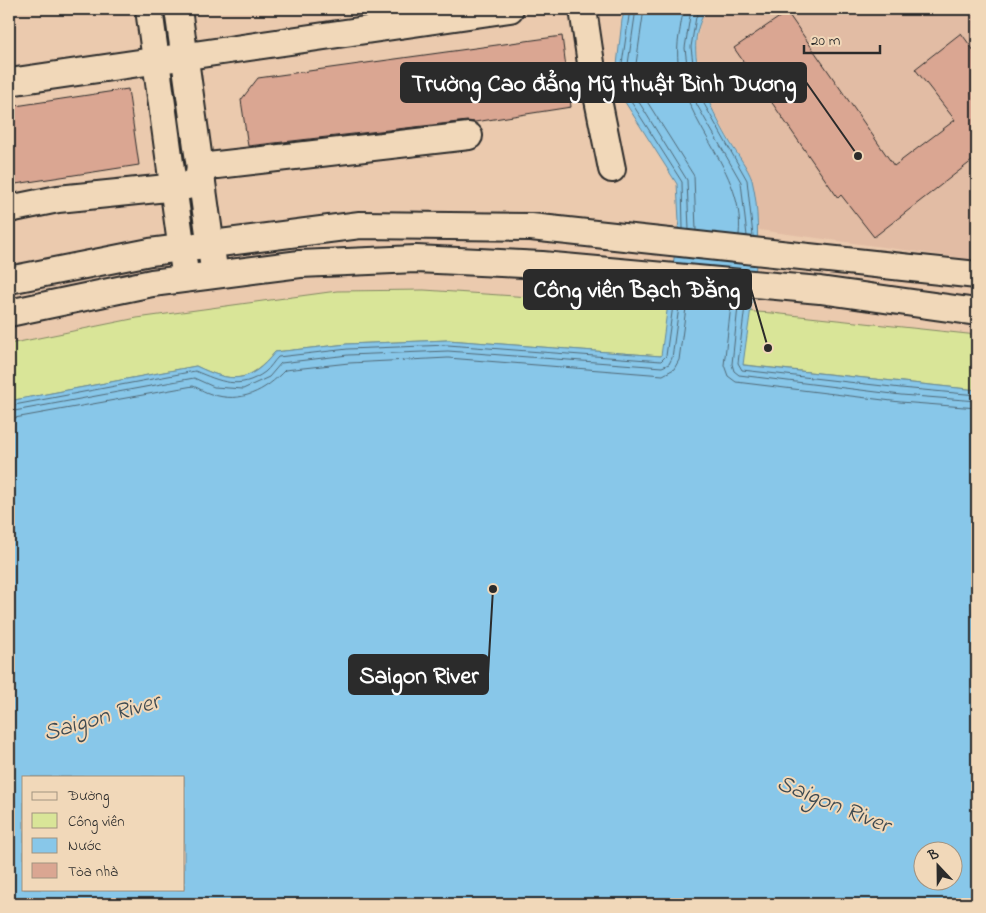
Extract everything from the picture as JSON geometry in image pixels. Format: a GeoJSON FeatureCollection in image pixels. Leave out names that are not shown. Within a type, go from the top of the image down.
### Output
{"type":"FeatureCollection","features":[{"type":"Feature","properties":{"kind":"street"},"geometry":{"type":"LineString","coordinates":[[149,9],[186,279]]}},
{"type":"Feature","properties":{"kind":"street"},"geometry":{"type":"LineString","coordinates":[[178,9],[214,275]]}},
{"type":"Feature","properties":{"kind":"street"},"geometry":{"type":"LineString","coordinates":[[9,82],[510,9]]}},
{"type":"Feature","properties":{"kind":"street"},"geometry":{"type":"LineString","coordinates":[[583,9],[592,70],[612,169]]}},
{"type":"Feature","properties":{"kind":"street"},"geometry":{"type":"LineString","coordinates":[[200,167],[469,136]]}},
{"type":"Feature","properties":{"kind":"street"},"geometry":{"type":"LineString","coordinates":[[9,208],[58,199],[193,184],[200,176],[200,167]]}},
{"type":"Feature","properties":{"kind":"street"},"geometry":{"type":"LineString","coordinates":[[9,280],[56,269],[182,248],[360,225],[531,227],[977,275]]}},
{"type":"Feature","properties":{"kind":"street"},"geometry":{"type":"LineString","coordinates":[[9,313],[152,283],[300,264],[416,259],[533,264],[820,290],[977,312]]}},
{"type":"Feature","properties":{"kind":"shaded area"},"geometry":{"type":"Polygon","coordinates":[[[707,9],[892,9],[899,11],[977,9],[977,260],[759,230],[751,178],[707,99],[700,79],[696,48],[701,18],[707,9]]]}},
{"type":"Feature","properties":{"kind":"green space"},"geometry":{"type":"Polygon","coordinates":[[[424,290],[772,313],[977,335],[977,390],[661,356],[448,340],[347,344],[275,352],[257,370],[239,377],[219,375],[196,366],[9,401],[9,344],[137,318],[337,291],[424,290]]]}},
{"type":"Feature","properties":{"kind":"water","name":"Saigon River"},"geometry":{"type":"Polygon","coordinates":[[[625,9],[707,9],[699,25],[696,42],[696,60],[700,78],[714,113],[750,175],[756,202],[757,248],[753,296],[743,365],[977,390],[977,904],[9,904],[9,401],[196,366],[208,372],[239,377],[257,370],[275,352],[347,344],[448,340],[661,356],[679,221],[677,184],[623,99],[617,65],[625,9]]]}},
{"type":"Feature","properties":{"kind":"building"},"geometry":{"type":"Polygon","coordinates":[[[787,12],[894,166],[955,120],[915,69],[961,33],[977,55],[977,157],[874,237],[841,195],[838,198],[734,48],[787,12]]]}},
{"type":"Feature","properties":{"kind":"building"},"geometry":{"type":"Polygon","coordinates":[[[562,36],[571,107],[475,122],[467,121],[248,146],[241,100],[258,78],[562,36]]]}},
{"type":"Feature","properties":{"kind":"building"},"geometry":{"type":"Polygon","coordinates":[[[128,89],[139,165],[9,185],[9,107],[128,89]]]}},
{"type":"Feature","properties":{"kind":"place","name":"Trường Cao đẳng Mỹ thuật Bình Dương"},"geometry":{"type":"Point","coordinates":[858,156]}},
{"type":"Feature","properties":{"kind":"place","name":"Công viên Bạch Đằng"},"geometry":{"type":"Point","coordinates":[768,348]}},
{"type":"Feature","properties":{"kind":"place","name":"Saigon River"},"geometry":{"type":"Point","coordinates":[493,589]}}]}
